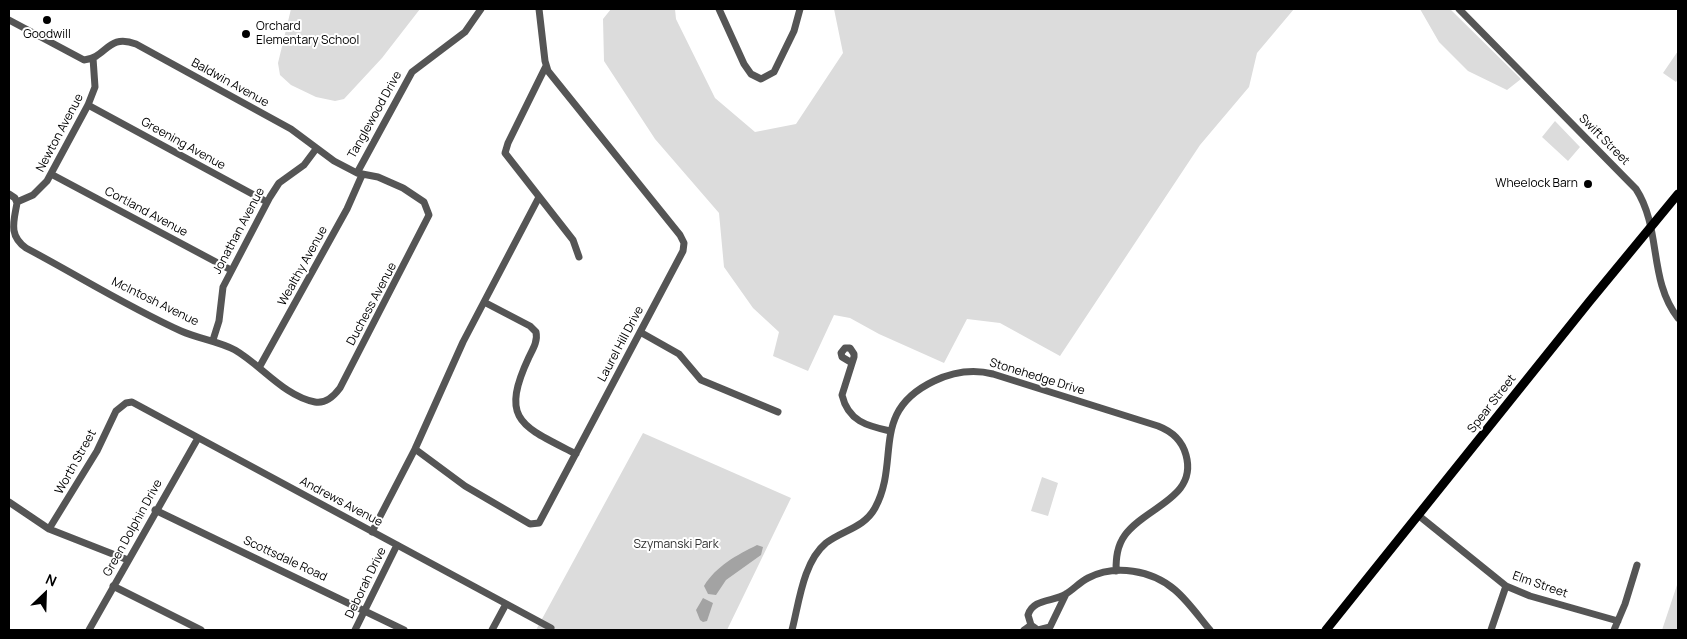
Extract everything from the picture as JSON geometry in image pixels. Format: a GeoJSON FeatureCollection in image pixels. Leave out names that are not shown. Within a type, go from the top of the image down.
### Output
{"type":"FeatureCollection","features":[{"type":"Feature","properties":{"kind":"main road","name":"Spear Street"},"geometry":{"type":"LineString","coordinates":[[1326,630],[1651,225],[1678,194]]}},
{"type":"Feature","properties":{"kind":"street","name":"Tanglewood Drive"},"geometry":{"type":"LineString","coordinates":[[359,174],[412,72],[465,32],[480,9]]}},
{"type":"Feature","properties":{"kind":"street"},"geometry":{"type":"LineString","coordinates":[[539,9],[546,66],[508,143],[505,153],[573,240],[579,257]]}},
{"type":"Feature","properties":{"kind":"street"},"geometry":{"type":"LineString","coordinates":[[719,9],[744,64],[751,74],[761,79],[774,72],[794,31],[800,9]]}},
{"type":"Feature","properties":{"kind":"street","name":"Swift Street"},"geometry":{"type":"LineString","coordinates":[[1459,9],[1625,176],[1644,200],[1651,225],[1659,278],[1665,296],[1678,318]]}},
{"type":"Feature","properties":{"kind":"street"},"geometry":{"type":"LineString","coordinates":[[9,20],[80,58],[94,58]]}},
{"type":"Feature","properties":{"kind":"street","name":"Baldwin Avenue"},"geometry":{"type":"LineString","coordinates":[[94,58],[114,42],[125,41],[136,44],[291,129],[316,149],[359,174],[388,181],[417,197],[427,205],[429,215]]}},
{"type":"Feature","properties":{"kind":"street","name":"Newton Avenue"},"geometry":{"type":"LineString","coordinates":[[17,202],[37,192],[51,174],[88,105],[95,87],[94,58]]}},
{"type":"Feature","properties":{"kind":"street","name":"Laurel Hill Drive"},"geometry":{"type":"LineString","coordinates":[[415,449],[465,486],[533,525],[541,520],[682,254],[683,241],[546,66]]}},
{"type":"Feature","properties":{"kind":"street","name":"Greening Avenue"},"geometry":{"type":"LineString","coordinates":[[88,105],[267,202]]}},
{"type":"Feature","properties":{"kind":"street","name":"Jonathan Avenue"},"geometry":{"type":"LineString","coordinates":[[213,340],[219,321],[221,293],[267,202],[279,182],[304,165],[316,149]]}},
{"type":"Feature","properties":{"kind":"street","name":"Cortland Avenue"},"geometry":{"type":"LineString","coordinates":[[51,174],[231,270]]}},
{"type":"Feature","properties":{"kind":"street","name":"Wealthy Avenue"},"geometry":{"type":"LineString","coordinates":[[260,366],[347,209],[359,174]]}},
{"type":"Feature","properties":{"kind":"street"},"geometry":{"type":"LineString","coordinates":[[9,194],[17,202]]}},
{"type":"Feature","properties":{"kind":"street"},"geometry":{"type":"LineString","coordinates":[[372,532],[415,449],[457,353],[539,197]]}},
{"type":"Feature","properties":{"kind":"street","name":"McIntosh Avenue"},"geometry":{"type":"LineString","coordinates":[[17,202],[12,228],[16,239],[22,245],[182,331],[213,340],[246,357],[285,387],[310,400],[323,402],[329,399]]}},
{"type":"Feature","properties":{"kind":"street","name":"Duchess Avenue"},"geometry":{"type":"LineString","coordinates":[[329,399],[343,382],[429,215]]}},
{"type":"Feature","properties":{"kind":"street"},"geometry":{"type":"LineString","coordinates":[[484,302],[530,326],[536,332],[536,342],[515,389],[516,409],[522,420],[532,430],[576,454]]}},
{"type":"Feature","properties":{"kind":"street"},"geometry":{"type":"LineString","coordinates":[[640,332],[680,354],[698,378],[778,412]]}},
{"type":"Feature","properties":{"kind":"street"},"geometry":{"type":"LineString","coordinates":[[852,363],[842,395],[850,413],[865,425],[890,431]]}},
{"type":"Feature","properties":{"kind":"street","name":"Stonehedge Drive"},"geometry":{"type":"LineString","coordinates":[[792,630],[809,568],[816,554],[826,544],[861,524],[875,507],[882,485],[890,431],[901,406],[917,390],[944,376],[978,371],[1166,430],[1179,440],[1186,452],[1188,469],[1185,482],[1175,496],[1125,536],[1117,553],[1116,571]]}},
{"type":"Feature","properties":{"kind":"street","name":"Andrews Avenue"},"geometry":{"type":"LineString","coordinates":[[120,406],[132,402],[137,404],[551,628]]}},
{"type":"Feature","properties":{"kind":"street","name":"Worth Street"},"geometry":{"type":"LineString","coordinates":[[49,529],[97,451],[120,406]]}},
{"type":"Feature","properties":{"kind":"street","name":"Green Dolphin Drive"},"geometry":{"type":"LineString","coordinates":[[89,630],[155,510],[198,438]]}},
{"type":"Feature","properties":{"kind":"street"},"geometry":{"type":"LineString","coordinates":[[9,502],[49,529],[128,560]]}},
{"type":"Feature","properties":{"kind":"street","name":"Scottsdale Road"},"geometry":{"type":"LineString","coordinates":[[155,510],[404,630]]}},
{"type":"Feature","properties":{"kind":"street","name":"Elm Street"},"geometry":{"type":"LineString","coordinates":[[1418,515],[1506,586],[1530,596],[1618,621]]}},
{"type":"Feature","properties":{"kind":"street","name":"Deborah Drive"},"geometry":{"type":"LineString","coordinates":[[355,630],[398,545]]}},
{"type":"Feature","properties":{"kind":"street"},"geometry":{"type":"LineString","coordinates":[[1614,630],[1638,565]]}},
{"type":"Feature","properties":{"kind":"street"},"geometry":{"type":"LineString","coordinates":[[1066,594],[1050,627],[1038,630],[1031,625],[1028,615],[1031,607],[1066,594],[1089,577],[1116,571],[1143,573],[1167,584],[1180,595],[1210,630]]}},
{"type":"Feature","properties":{"kind":"street"},"geometry":{"type":"LineString","coordinates":[[114,586],[201,630]]}},
{"type":"Feature","properties":{"kind":"street"},"geometry":{"type":"LineString","coordinates":[[1492,630],[1506,586]]}},
{"type":"Feature","properties":{"kind":"street"},"geometry":{"type":"LineString","coordinates":[[492,630],[506,604]]}},
{"type":"Feature","properties":{"kind":"street"},"geometry":{"type":"LineString","coordinates":[[1024,630],[1031,625]]}},
{"type":"Feature","properties":{"kind":"green space"},"geometry":{"type":"Polygon","coordinates":[[[291,9],[420,9],[382,58],[344,99],[335,101],[316,97],[291,85],[280,75],[278,63],[291,9]]]}},
{"type":"Feature","properties":{"kind":"green space"},"geometry":{"type":"Polygon","coordinates":[[[611,9],[675,9],[676,19],[715,98],[755,132],[796,124],[843,53],[834,9],[1294,9],[1257,53],[1249,87],[1200,145],[1060,356],[1000,323],[967,319],[944,363],[879,334],[850,318],[834,315],[808,371],[773,356],[779,332],[753,308],[724,267],[719,213],[655,139],[604,61],[603,19],[611,9]]]}},
{"type":"Feature","properties":{"kind":"green space"},"geometry":{"type":"Polygon","coordinates":[[[1420,9],[1450,9],[1521,79],[1507,90],[1468,71],[1439,42],[1420,9]]]}},
{"type":"Feature","properties":{"kind":"green space"},"geometry":{"type":"Polygon","coordinates":[[[1678,51],[1678,79],[1676,82],[1663,73],[1678,51]]]}},
{"type":"Feature","properties":{"kind":"green space"},"geometry":{"type":"Polygon","coordinates":[[[1555,121],[1580,147],[1568,161],[1542,137],[1555,121]]]}},
{"type":"Feature","properties":{"kind":"green space","name":"Szymanski Park"},"geometry":{"type":"Polygon","coordinates":[[[643,433],[791,498],[727,630],[536,630],[643,433]]]}},
{"type":"Feature","properties":{"kind":"green space"},"geometry":{"type":"Polygon","coordinates":[[[1042,477],[1058,483],[1048,516],[1031,511],[1042,477]]]}},
{"type":"Feature","properties":{"kind":"green space"},"geometry":{"type":"Polygon","coordinates":[[[1678,582],[1678,630],[1662,630],[1678,582]]]}},
{"type":"Feature","properties":{"kind":"shaded area"},"geometry":{"type":"Polygon","coordinates":[[[757,545],[763,547],[761,555],[726,580],[716,595],[708,594],[704,586],[721,567],[757,545]]]}},
{"type":"Feature","properties":{"kind":"shaded area"},"geometry":{"type":"Polygon","coordinates":[[[703,598],[713,603],[707,621],[703,622],[700,620],[696,610],[703,598]]]}},
{"type":"Feature","properties":{"kind":"place","name":"Goodwill"},"geometry":{"type":"Point","coordinates":[47,20]}},
{"type":"Feature","properties":{"kind":"place","name":"Orchard Elementary School"},"geometry":{"type":"Point","coordinates":[246,34]}},
{"type":"Feature","properties":{"kind":"place","name":"Wheelock Barn"},"geometry":{"type":"Point","coordinates":[1588,184]}}]}
